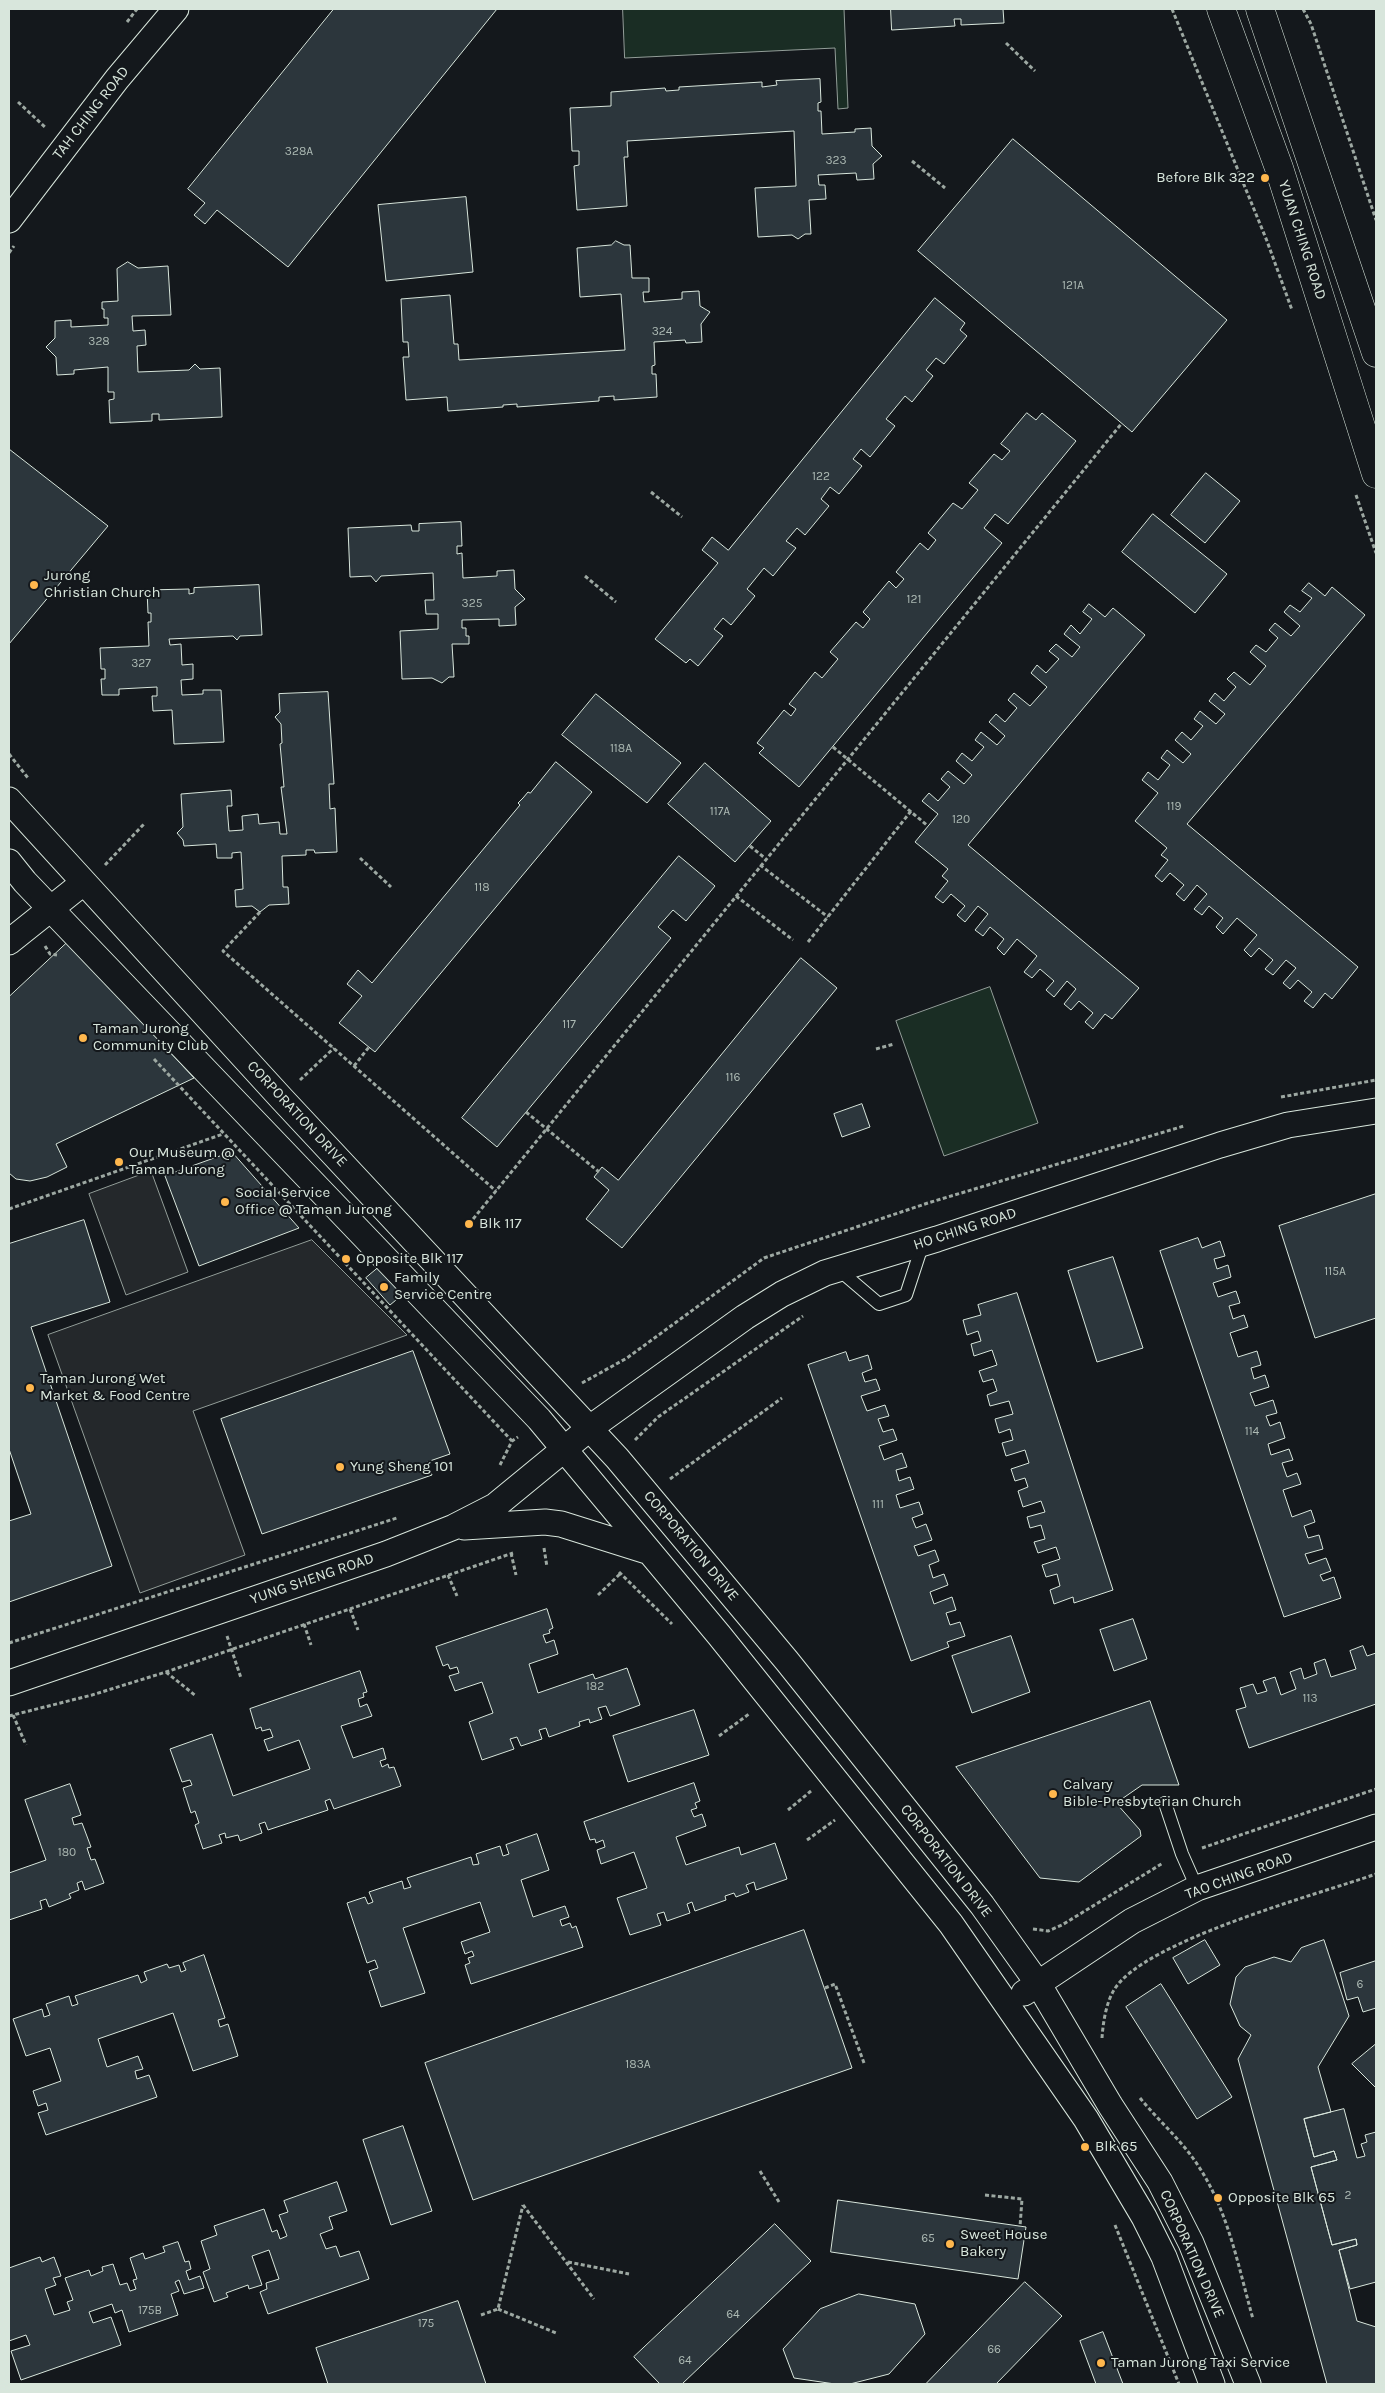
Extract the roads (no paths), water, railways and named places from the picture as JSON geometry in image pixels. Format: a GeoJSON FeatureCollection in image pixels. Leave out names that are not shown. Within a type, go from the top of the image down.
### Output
{"type":"FeatureCollection","features":[{"type":"Feature","properties":{"kind":"street","name":"TAH CHING ROAD"},"geometry":{"type":"LineString","coordinates":[[9,194],[105,69],[156,9]]}},
{"type":"Feature","properties":{"kind":"street","name":"TAH CHING ROAD"},"geometry":{"type":"LineString","coordinates":[[9,220],[117,79],[176,9]]}},
{"type":"Feature","properties":{"kind":"street","name":"YUAN CHING ROAD"},"geometry":{"type":"LineString","coordinates":[[1221,9],[1279,168],[1376,474]]}},
{"type":"Feature","properties":{"kind":"street"},"geometry":{"type":"LineString","coordinates":[[1260,9],[1376,353]]}},
{"type":"Feature","properties":{"kind":"street","name":"CORPORATION DRIVE"},"geometry":{"type":"LineString","coordinates":[[9,800],[92,877],[281,1098],[590,1428],[787,1661],[982,1905],[1039,1985],[1110,2105],[1160,2182],[1191,2243],[1248,2384]]}},
{"type":"Feature","properties":{"kind":"street","name":"CORPORATION DRIVE"},"geometry":{"type":"LineString","coordinates":[[9,862],[51,909],[532,1412],[770,1698],[951,1924],[1086,2119],[1144,2217],[1164,2257],[1212,2384]]}},
{"type":"Feature","properties":{"kind":"street"},"geometry":{"type":"LineString","coordinates":[[9,942],[92,877]]}},
{"type":"Feature","properties":{"kind":"street","name":"HO CHING ROAD"},"geometry":{"type":"LineString","coordinates":[[590,1428],[746,1317],[782,1294],[825,1273],[923,1243],[1210,1148],[1288,1125],[1376,1111]]}},
{"type":"Feature","properties":{"kind":"street","name":"YUNG SHENG ROAD"},"geometry":{"type":"LineString","coordinates":[[9,1683],[386,1554],[454,1527],[496,1506],[590,1428]]}},
{"type":"Feature","properties":{"kind":"street"},"geometry":{"type":"LineString","coordinates":[[454,1527],[546,1522],[561,1524],[647,1551]]}},
{"type":"Feature","properties":{"kind":"street","name":"TAO CHING ROAD"},"geometry":{"type":"LineString","coordinates":[[1007,2003],[1039,1985],[1132,1921],[1197,1888],[1376,1827]]}},
{"type":"Feature","properties":{"kind":"lane"},"geometry":{"type":"LineString","coordinates":[[838,1269],[879,1304],[906,1295],[923,1243]]}},
{"type":"Feature","properties":{"kind":"lane"},"geometry":{"type":"LineString","coordinates":[[1165,1803],[1182,1854],[1197,1888]]}},
{"type":"Feature","properties":{"kind":"place","name":"Before Blk 322"},"geometry":{"type":"Point","coordinates":[1265,178]}},
{"type":"Feature","properties":{"kind":"place","name":"Jurong Christian Church"},"geometry":{"type":"Point","coordinates":[34,585]}},
{"type":"Feature","properties":{"kind":"place","name":"Taman Jurong Community Club"},"geometry":{"type":"Point","coordinates":[83,1038]}},
{"type":"Feature","properties":{"kind":"place","name":"Our Museum @ Taman Jurong"},"geometry":{"type":"Point","coordinates":[119,1162]}},
{"type":"Feature","properties":{"kind":"place","name":"Social Service Office @ Taman Jurong"},"geometry":{"type":"Point","coordinates":[225,1202]}},
{"type":"Feature","properties":{"kind":"place","name":"Blk 117"},"geometry":{"type":"Point","coordinates":[469,1224]}},
{"type":"Feature","properties":{"kind":"place","name":"Opposite Blk 117"},"geometry":{"type":"Point","coordinates":[346,1259]}},
{"type":"Feature","properties":{"kind":"place","name":"Family Service Centre"},"geometry":{"type":"Point","coordinates":[384,1287]}},
{"type":"Feature","properties":{"kind":"place","name":"Taman Jurong Wet Market & Food Centre"},"geometry":{"type":"Point","coordinates":[30,1388]}},
{"type":"Feature","properties":{"kind":"place","name":"Yung Sheng 101"},"geometry":{"type":"Point","coordinates":[340,1467]}},
{"type":"Feature","properties":{"kind":"place","name":"Calvary Bible-Presbyterian Church"},"geometry":{"type":"Point","coordinates":[1053,1794]}},
{"type":"Feature","properties":{"kind":"place","name":"Blk 65"},"geometry":{"type":"Point","coordinates":[1085,2147]}},
{"type":"Feature","properties":{"kind":"place","name":"Opposite Blk 65"},"geometry":{"type":"Point","coordinates":[1218,2198]}},
{"type":"Feature","properties":{"kind":"place","name":"Sweet House Bakery"},"geometry":{"type":"Point","coordinates":[950,2244]}},
{"type":"Feature","properties":{"kind":"place","name":"Taman Jurong Taxi Service"},"geometry":{"type":"Point","coordinates":[1101,2363]}}]}
